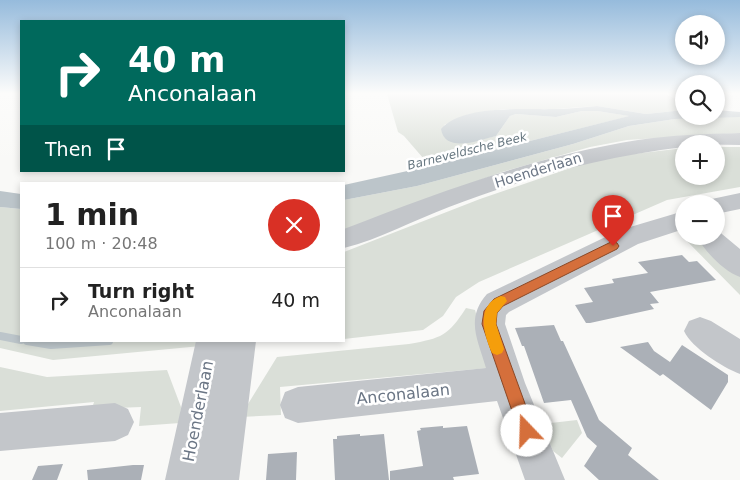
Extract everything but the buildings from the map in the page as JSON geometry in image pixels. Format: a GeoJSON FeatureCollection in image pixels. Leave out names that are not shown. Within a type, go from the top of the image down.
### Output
{"type":"FeatureCollection","features":[{"type":"Feature","properties":{"kind":"street","name":"Hoenderlaan"},"geometry":{"type":"LineString","coordinates":[[345,239],[475,189],[591,153],[630,146],[740,139]]}},
{"type":"Feature","properties":{"kind":"street"},"geometry":{"type":"LineString","coordinates":[[725,204],[740,202]]}},
{"type":"Feature","properties":{"kind":"street"},"geometry":{"type":"LineString","coordinates":[[545,480],[508,382],[489,324],[491,311],[498,303],[629,238],[675,223]]}},
{"type":"Feature","properties":{"kind":"street"},"geometry":{"type":"LineString","coordinates":[[718,245],[740,266]]}},
{"type":"Feature","properties":{"kind":"street"},"geometry":{"type":"LineString","coordinates":[[700,331],[740,358]]}},
{"type":"Feature","properties":{"kind":"street","name":"Hoenderlaan"},"geometry":{"type":"LineString","coordinates":[[185,480],[212,342]]}},
{"type":"Feature","properties":{"kind":"street","name":"Hoenderlaan"},"geometry":{"type":"LineString","coordinates":[[219,480],[240,342]]}},
{"type":"Feature","properties":{"kind":"street","name":"Anconalaan"},"geometry":{"type":"LineString","coordinates":[[298,405],[508,382]]}},
{"type":"Feature","properties":{"kind":"street"},"geometry":{"type":"LineString","coordinates":[[0,432],[115,422]]}},
{"type":"Feature","properties":{"kind":"shaded area"},"geometry":{"type":"Polygon","coordinates":[[[393,116],[463,116],[444,125],[465,143],[496,136],[510,116],[628,116],[430,166],[404,136],[398,132],[393,116]]]}},
{"type":"Feature","properties":{"kind":"shaded area"},"geometry":{"type":"Polygon","coordinates":[[[461,116],[510,116],[496,136],[473,142],[456,143],[449,141],[444,137],[441,129],[461,116]]]}},
{"type":"Feature","properties":{"kind":"shaded area"},"geometry":{"type":"Polygon","coordinates":[[[627,116],[675,116],[675,119],[629,126],[573,144],[417,186],[345,200],[345,185],[430,166],[627,116]]]}},
{"type":"Feature","properties":{"kind":"shaded area"},"geometry":{"type":"Polygon","coordinates":[[[725,117],[740,117],[740,133],[675,135],[675,137],[627,140],[590,147],[502,172],[345,230],[345,200],[417,186],[573,144],[629,126],[675,119],[675,125],[725,125],[725,117]]]}},
{"type":"Feature","properties":{"kind":"shaded area"},"geometry":{"type":"Polygon","coordinates":[[[725,147],[740,147],[740,187],[695,195],[675,195],[675,199],[667,200],[479,282],[456,297],[443,316],[423,330],[345,339],[345,252],[480,199],[585,163],[625,155],[675,149],[675,185],[725,185],[725,147]]]}},
{"type":"Feature","properties":{"kind":"shaded area"},"geometry":{"type":"Polygon","coordinates":[[[0,191],[20,194],[20,209],[0,207],[0,191]]]}},
{"type":"Feature","properties":{"kind":"shaded area"},"geometry":{"type":"Polygon","coordinates":[[[0,207],[20,209],[20,342],[203,342],[201,346],[53,360],[0,348],[0,207]]]}},
{"type":"Feature","properties":{"kind":"shaded area"},"geometry":{"type":"Polygon","coordinates":[[[691,245],[710,245],[740,274],[740,295],[691,245]]]}},
{"type":"Feature","properties":{"kind":"shaded area"},"geometry":{"type":"Polygon","coordinates":[[[466,308],[475,310],[489,360],[488,368],[280,387],[281,415],[240,417],[277,357],[409,344],[429,340],[449,330],[466,308]]]}},
{"type":"Feature","properties":{"kind":"shaded area"},"geometry":{"type":"Polygon","coordinates":[[[0,367],[47,377],[167,370],[181,407],[180,423],[139,426],[141,407],[92,409],[94,402],[0,411],[0,367]]]}},
{"type":"Feature","properties":{"kind":"shaded area"},"geometry":{"type":"Polygon","coordinates":[[[577,420],[582,433],[562,458],[553,451],[542,424],[577,420]]]}},
{"type":"Feature","properties":{"kind":"waterway"},"geometry":{"type":"LineString","coordinates":[[0,336],[20,340]]}},
{"type":"Feature","properties":{"kind":"waterway"},"geometry":{"type":"LineString","coordinates":[[33,342],[51,345],[94,342]]}},
{"type":"Feature","properties":{"kind":"slow traffic"},"geometry":{"type":"LineString","coordinates":[[497,349],[489,324],[491,311],[501,301]]}},
{"type":"Feature","properties":{"kind":"route"},"geometry":{"type":"LineString","coordinates":[[527,431],[508,382],[489,324],[491,311],[498,303],[613,246]]}},
{"type":"Feature","properties":{"kind":"water label","name":"Barneveldsche Beek"},"geometry":{"type":"Point","coordinates":[467,151]}}]}
